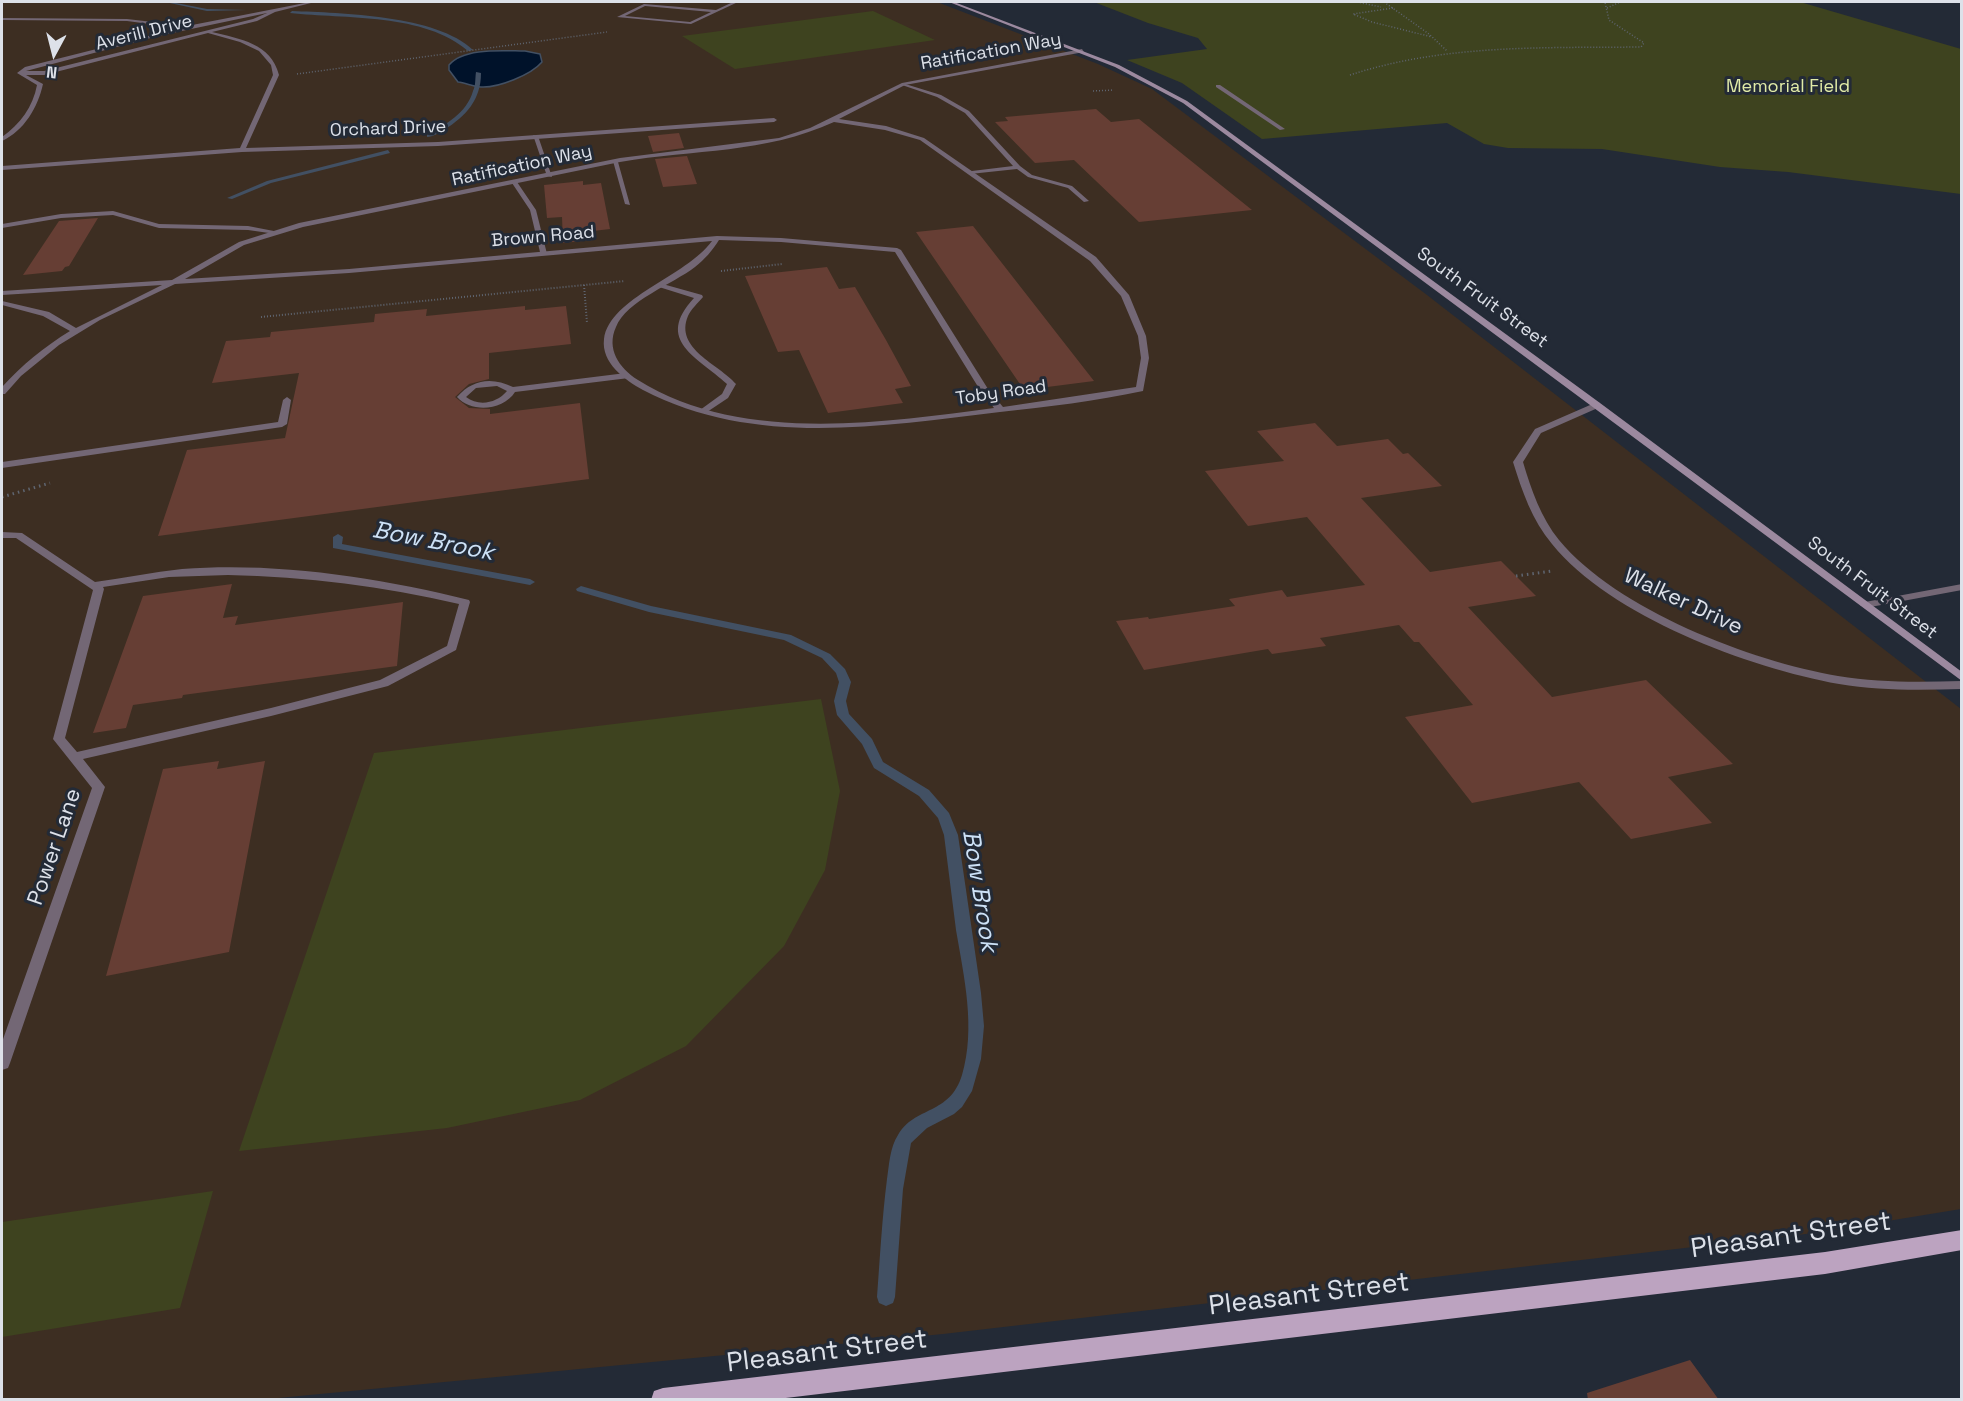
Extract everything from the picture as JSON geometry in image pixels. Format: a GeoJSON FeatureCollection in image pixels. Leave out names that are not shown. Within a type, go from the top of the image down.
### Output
{"type":"FeatureCollection","features":[{"type":"Feature","properties":{"kind":"main road","name":"Pleasant Street"},"geometry":{"type":"LineString","coordinates":[[663,1400],[1825,1263],[1962,1240]]}},
{"type":"Feature","properties":{"kind":"street","name":"Averill Drive"},"geometry":{"type":"LineString","coordinates":[[20,73],[27,68],[238,16],[273,12],[313,2]]}},
{"type":"Feature","properties":{"kind":"street"},"geometry":{"type":"LineString","coordinates":[[715,12],[644,5],[619,17],[691,23],[715,12],[736,2]]}},
{"type":"Feature","properties":{"kind":"street","name":"South Fruit Street"},"geometry":{"type":"LineString","coordinates":[[951,2],[1134,73],[1185,102],[1597,405],[1962,678]]}},
{"type":"Feature","properties":{"kind":"street","name":"Averill Drive"},"geometry":{"type":"LineString","coordinates":[[20,73],[44,73],[255,20],[273,12]]}},
{"type":"Feature","properties":{"kind":"street"},"geometry":{"type":"LineString","coordinates":[[2,19],[127,20],[191,28],[251,45],[269,55],[276,75],[242,150]]}},
{"type":"Feature","properties":{"kind":"street","name":"Ratification Way"},"geometry":{"type":"LineString","coordinates":[[2,392],[49,347],[74,330],[176,281],[231,248],[276,232],[646,156],[757,145],[801,134],[834,120],[881,93],[904,84],[1082,51]]}},
{"type":"Feature","properties":{"kind":"street"},"geometry":{"type":"LineString","coordinates":[[2,139],[29,114],[38,100],[40,84],[20,73]]}},
{"type":"Feature","properties":{"kind":"street"},"geometry":{"type":"LineString","coordinates":[[904,84],[939,96],[968,112],[1018,167],[1030,176],[1070,187],[1086,201]]}},
{"type":"Feature","properties":{"kind":"street"},"geometry":{"type":"LineString","coordinates":[[1218,86],[1282,129]]}},
{"type":"Feature","properties":{"kind":"street","name":"Orchard Drive"},"geometry":{"type":"LineString","coordinates":[[2,168],[242,150],[438,144],[774,120]]}},
{"type":"Feature","properties":{"kind":"street","name":"Toby Road"},"geometry":{"type":"LineString","coordinates":[[717,238],[711,251],[694,267],[619,314],[611,326],[609,351],[626,376],[663,396],[704,410],[769,424],[835,428],[1001,410],[1140,389],[1145,358],[1142,336],[1125,295],[1093,259],[922,139],[906,132],[834,120]]}},
{"type":"Feature","properties":{"kind":"street"},"geometry":{"type":"LineString","coordinates":[[536,136],[550,176]]}},
{"type":"Feature","properties":{"kind":"street"},"geometry":{"type":"LineString","coordinates":[[615,162],[628,204]]}},
{"type":"Feature","properties":{"kind":"street"},"geometry":{"type":"LineString","coordinates":[[972,173],[1018,167]]}},
{"type":"Feature","properties":{"kind":"street"},"geometry":{"type":"LineString","coordinates":[[515,183],[533,210],[544,252]]}},
{"type":"Feature","properties":{"kind":"street"},"geometry":{"type":"LineString","coordinates":[[2,226],[61,216],[113,213],[159,226],[276,232]]}},
{"type":"Feature","properties":{"kind":"street","name":"Brown Road"},"geometry":{"type":"LineString","coordinates":[[2,293],[349,271],[717,238],[782,240],[897,250],[984,390],[1001,410]]}},
{"type":"Feature","properties":{"kind":"street"},"geometry":{"type":"LineString","coordinates":[[662,285],[699,297],[684,316],[681,331],[688,347],[732,384],[725,396],[704,410]]}},
{"type":"Feature","properties":{"kind":"street"},"geometry":{"type":"LineString","coordinates":[[2,303],[46,314],[74,330]]}},
{"type":"Feature","properties":{"kind":"street"},"geometry":{"type":"LineString","coordinates":[[512,390],[505,384],[490,383],[473,386],[461,397],[473,404],[488,404],[503,400],[512,390],[626,376]]}},
{"type":"Feature","properties":{"kind":"street"},"geometry":{"type":"LineString","coordinates":[[2,465],[282,424],[287,400]]}},
{"type":"Feature","properties":{"kind":"street","name":"Walker Drive"},"geometry":{"type":"LineString","coordinates":[[1597,405],[1538,431],[1518,462],[1529,498],[1557,544],[1579,567],[1606,588],[1710,640],[1772,662],[1838,679],[1884,685],[1962,685]]}},
{"type":"Feature","properties":{"kind":"street"},"geometry":{"type":"LineString","coordinates":[[2,535],[18,535],[95,585],[192,572],[326,575],[414,590],[465,602],[452,648],[384,683],[271,712],[75,757]]}},
{"type":"Feature","properties":{"kind":"street","name":"Power Lane"},"geometry":{"type":"LineString","coordinates":[[2,1064],[99,787],[59,739],[99,589],[95,585]]}},
{"type":"Feature","properties":{"kind":"street"},"geometry":{"type":"LineString","coordinates":[[1865,605],[1962,587]]}},
{"type":"Feature","properties":{"kind":"path"},"geometry":{"type":"LineString","coordinates":[[1357,2],[1385,9]]}},
{"type":"Feature","properties":{"kind":"path"},"geometry":{"type":"LineString","coordinates":[[1384,2],[1432,37],[1447,51]]}},
{"type":"Feature","properties":{"kind":"path"},"geometry":{"type":"LineString","coordinates":[[1350,75],[1410,57],[1447,51],[1641,46],[1644,43],[1609,20],[1605,2]]}},
{"type":"Feature","properties":{"kind":"path"},"geometry":{"type":"LineString","coordinates":[[1607,8],[1620,2]]}},
{"type":"Feature","properties":{"kind":"path"},"geometry":{"type":"LineString","coordinates":[[1393,8],[1353,14],[1372,22],[1432,37]]}},
{"type":"Feature","properties":{"kind":"path"},"geometry":{"type":"LineString","coordinates":[[305,74],[607,33],[616,28]]}},
{"type":"Feature","properties":{"kind":"path"},"geometry":{"type":"LineString","coordinates":[[1094,91],[1119,89]]}},
{"type":"Feature","properties":{"kind":"path"},"geometry":{"type":"LineString","coordinates":[[261,317],[632,280]]}},
{"type":"Feature","properties":{"kind":"path"},"geometry":{"type":"LineString","coordinates":[[584,285],[588,327]]}},
{"type":"Feature","properties":{"kind":"path"},"geometry":{"type":"LineString","coordinates":[[1516,576],[1556,570]]}},
{"type":"Feature","properties":{"kind":"shaded area"},"geometry":{"type":"Polygon","coordinates":[[[2,2],[937,2],[1098,64],[1152,89],[1427,295],[1961,709],[1961,1209],[1814,1233],[943,1334],[268,1399],[2,1400],[2,2]]]}},
{"type":"Feature","properties":{"kind":"green space","name":"Memorial Field"},"geometry":{"type":"Polygon","coordinates":[[[1094,2],[1800,2],[1961,49],[1961,194],[1788,172],[1720,167],[1602,149],[1508,148],[1484,144],[1447,123],[1262,139],[1182,83],[1127,60],[1207,49],[1198,38],[1148,23],[1094,2]]]}},
{"type":"Feature","properties":{"kind":"green space"},"geometry":{"type":"Polygon","coordinates":[[[873,11],[935,40],[735,69],[682,36],[873,11]]]}},
{"type":"Feature","properties":{"kind":"green space"},"geometry":{"type":"Polygon","coordinates":[[[821,699],[840,791],[825,870],[784,946],[686,1046],[580,1100],[447,1128],[239,1151],[374,753],[821,699]]]}},
{"type":"Feature","properties":{"kind":"green space"},"geometry":{"type":"Polygon","coordinates":[[[213,1191],[180,1308],[2,1337],[2,1222],[213,1191]]]}},
{"type":"Feature","properties":{"kind":"water"},"geometry":{"type":"Polygon","coordinates":[[[496,51],[525,51],[540,54],[542,62],[522,76],[505,83],[478,87],[458,82],[449,70],[449,65],[464,55],[496,51]]]}},
{"type":"Feature","properties":{"kind":"building"},"geometry":{"type":"Polygon","coordinates":[[[1096,109],[1111,122],[1139,119],[1252,210],[1139,222],[1074,160],[1035,163],[995,122],[1008,121],[1005,117],[1096,109]]]}},
{"type":"Feature","properties":{"kind":"building"},"geometry":{"type":"Polygon","coordinates":[[[679,133],[684,148],[653,152],[648,136],[679,133]]]}},
{"type":"Feature","properties":{"kind":"building"},"geometry":{"type":"Polygon","coordinates":[[[687,156],[697,184],[663,187],[655,159],[687,156]]]}},
{"type":"Feature","properties":{"kind":"building"},"geometry":{"type":"Polygon","coordinates":[[[583,181],[583,185],[601,183],[610,229],[593,231],[593,240],[563,243],[562,217],[547,218],[544,185],[583,181]]]}},
{"type":"Feature","properties":{"kind":"building"},"geometry":{"type":"Polygon","coordinates":[[[98,218],[69,266],[62,271],[23,275],[59,221],[98,218]]]}},
{"type":"Feature","properties":{"kind":"building"},"geometry":{"type":"Polygon","coordinates":[[[973,226],[1094,381],[1024,390],[916,232],[973,226]]]}},
{"type":"Feature","properties":{"kind":"building"},"geometry":{"type":"Polygon","coordinates":[[[827,267],[839,289],[855,287],[886,340],[911,386],[895,389],[903,403],[828,413],[799,350],[778,352],[745,276],[827,267]]]}},
{"type":"Feature","properties":{"kind":"building"},"geometry":{"type":"Polygon","coordinates":[[[525,306],[525,310],[566,306],[571,344],[489,353],[489,379],[469,384],[455,397],[469,408],[490,409],[490,414],[580,403],[589,479],[158,536],[187,450],[285,438],[299,373],[212,383],[226,341],[270,337],[271,332],[374,322],[375,314],[427,309],[426,316],[525,306]]]}},
{"type":"Feature","properties":{"kind":"building"},"geometry":{"type":"Polygon","coordinates":[[[1315,423],[1337,446],[1388,439],[1403,454],[1408,453],[1442,486],[1361,498],[1430,572],[1501,561],[1536,596],[1468,607],[1552,697],[1646,680],[1733,764],[1668,777],[1712,823],[1631,839],[1579,782],[1472,803],[1405,717],[1473,705],[1419,642],[1414,642],[1399,625],[1320,638],[1326,646],[1272,654],[1268,649],[1144,670],[1116,621],[1148,617],[1149,619],[1235,606],[1229,599],[1282,590],[1287,597],[1365,585],[1307,517],[1248,526],[1205,471],[1284,461],[1257,431],[1315,423]]]}},
{"type":"Feature","properties":{"kind":"building"},"geometry":{"type":"Polygon","coordinates":[[[232,584],[223,618],[238,616],[235,625],[403,602],[397,666],[183,695],[182,698],[133,705],[126,728],[93,733],[143,596],[232,584]]]}},
{"type":"Feature","properties":{"kind":"building"},"geometry":{"type":"Polygon","coordinates":[[[219,761],[217,769],[265,761],[229,952],[106,976],[163,769],[219,761]]]}},
{"type":"Feature","properties":{"kind":"building"},"geometry":{"type":"Polygon","coordinates":[[[1690,1360],[1719,1400],[1588,1400],[1587,1393],[1690,1360]]]}},
{"type":"Feature","properties":{"kind":"waterway","name":"Bow Brook"},"geometry":{"type":"LineString","coordinates":[[167,2],[207,10],[245,10]]}},
{"type":"Feature","properties":{"kind":"waterway","name":"Bow Brook"},"geometry":{"type":"LineString","coordinates":[[292,12],[332,14],[415,25],[458,40],[470,50]]}},
{"type":"Feature","properties":{"kind":"waterway","name":"Bow Brook"},"geometry":{"type":"LineString","coordinates":[[429,136],[457,119],[471,103],[476,94],[478,73]]}},
{"type":"Feature","properties":{"kind":"waterway","name":"Bow Brook"},"geometry":{"type":"LineString","coordinates":[[230,198],[269,182],[388,152]]}},
{"type":"Feature","properties":{"kind":"waterway","name":"Bow Brook"},"geometry":{"type":"LineString","coordinates":[[338,537],[337,546],[530,582]]}},
{"type":"Feature","properties":{"kind":"waterway","name":"Bow Brook"},"geometry":{"type":"LineString","coordinates":[[581,589],[649,609],[787,637],[826,656],[841,672],[845,682],[840,701],[843,715],[868,742],[878,765],[924,793],[944,816],[951,835],[974,993],[976,1026],[974,1059],[970,1075],[956,1102],[912,1129],[900,1149],[894,1189],[886,1297]]}}]}
